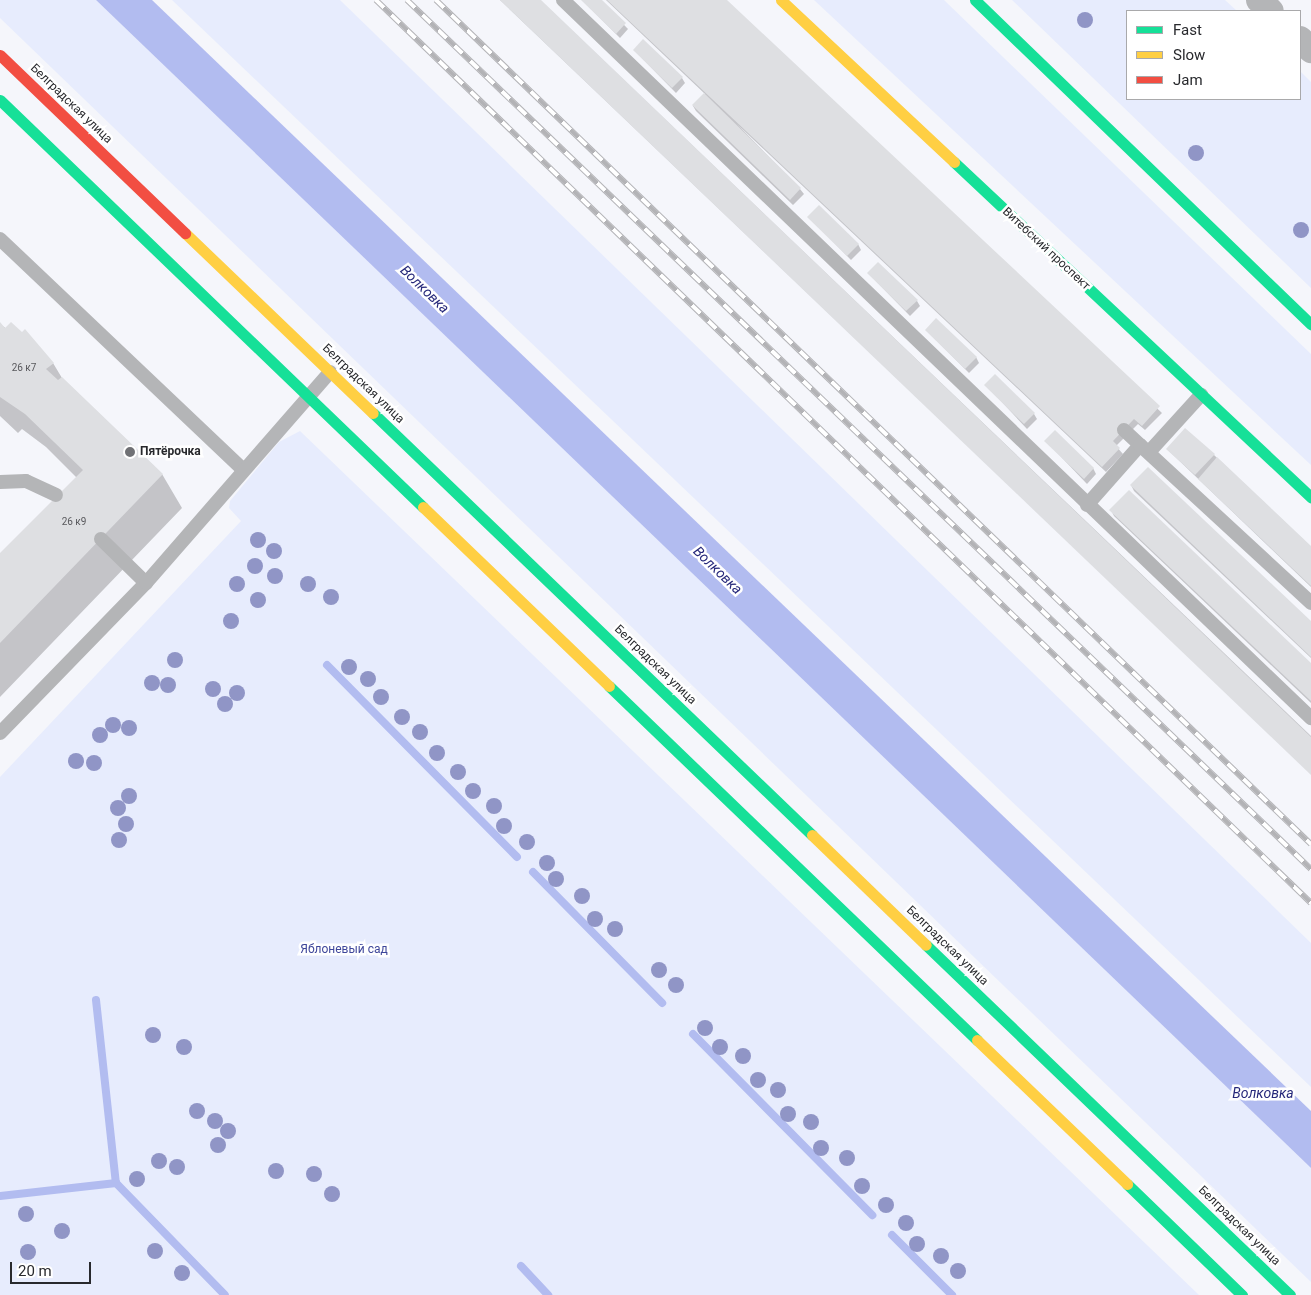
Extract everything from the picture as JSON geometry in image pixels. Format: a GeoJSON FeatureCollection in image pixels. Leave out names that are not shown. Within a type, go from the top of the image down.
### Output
{"type":"FeatureCollection","features":[{"type":"Feature","properties":{"kind":"street","name":"Витебский проспект"},"geometry":{"type":"LineString","coordinates":[[781,0],[1311,497]]}},
{"type":"Feature","properties":{"kind":"street"},"geometry":{"type":"LineString","coordinates":[[975,0],[1311,324]]}},
{"type":"Feature","properties":{"kind":"street"},"geometry":{"type":"LineString","coordinates":[[1259,0],[1269,10]]}},
{"type":"Feature","properties":{"kind":"street"},"geometry":{"type":"LineString","coordinates":[[1301,40],[1311,50]]}},
{"type":"Feature","properties":{"kind":"street","name":"Белградская улица"},"geometry":{"type":"LineString","coordinates":[[0,54],[1290,1295]]}},
{"type":"Feature","properties":{"kind":"street"},"geometry":{"type":"LineString","coordinates":[[0,100],[1242,1295]]}},
{"type":"Feature","properties":{"kind":"lane"},"geometry":{"type":"LineString","coordinates":[[562,0],[1311,718]]}},
{"type":"Feature","properties":{"kind":"lane"},"geometry":{"type":"LineString","coordinates":[[0,239],[242,469]]}},
{"type":"Feature","properties":{"kind":"lane"},"geometry":{"type":"LineString","coordinates":[[0,733],[146,583],[242,469],[330,372]]}},
{"type":"Feature","properties":{"kind":"lane"},"geometry":{"type":"LineString","coordinates":[[1087,505],[1202,395]]}},
{"type":"Feature","properties":{"kind":"lane"},"geometry":{"type":"LineString","coordinates":[[1124,430],[1311,603]]}},
{"type":"Feature","properties":{"kind":"lane"},"geometry":{"type":"LineString","coordinates":[[1,479],[26,481],[56,495]]}},
{"type":"Feature","properties":{"kind":"lane"},"geometry":{"type":"LineString","coordinates":[[101,539],[146,583]]}},
{"type":"Feature","properties":{"kind":"green space"},"geometry":{"type":"Polygon","coordinates":[[[0,0],[96,0],[1311,1168],[1311,1282],[0,18],[0,0]]]}},
{"type":"Feature","properties":{"kind":"green space"},"geometry":{"type":"Polygon","coordinates":[[[172,0],[340,0],[1311,943],[1311,1087],[172,0]]]}},
{"type":"Feature","properties":{"kind":"green space"},"geometry":{"type":"Polygon","coordinates":[[[814,0],[944,0],[1311,354],[1311,465],[814,0]]]}},
{"type":"Feature","properties":{"kind":"green space"},"geometry":{"type":"Polygon","coordinates":[[[1012,0],[1225,0],[1236,10],[1126,10],[1126,100],[1301,100],[1301,72],[1311,82],[1311,288],[1012,0]]]}},
{"type":"Feature","properties":{"kind":"green space","name":"Яблоневый сад"},"geometry":{"type":"Polygon","coordinates":[[[300,431],[1199,1295],[0,1295],[0,777],[241,521],[229,508],[230,501],[279,442],[300,431]]]}},
{"type":"Feature","properties":{"kind":"water","name":"Волковка"},"geometry":{"type":"Polygon","coordinates":[[[96,0],[152,0],[1311,1111],[1311,1168],[96,0]]]}},
{"type":"Feature","properties":{"kind":"building"},"geometry":{"type":"Polygon","coordinates":[[[500,0],[541,0],[1311,737],[1311,775],[500,0]]]}},
{"type":"Feature","properties":{"kind":"building"},"geometry":{"type":"Polygon","coordinates":[[[581,0],[602,0],[626,23],[616,34],[581,0]]]}},
{"type":"Feature","properties":{"kind":"building"},"geometry":{"type":"Polygon","coordinates":[[[607,0],[727,0],[1160,406],[1142,426],[1134,419],[1113,441],[1120,448],[1102,467],[607,0]]]}},
{"type":"Feature","properties":{"kind":"building"},"geometry":{"type":"Polygon","coordinates":[[[643,39],[683,77],[672,88],[633,50],[643,39]]]}},
{"type":"Feature","properties":{"kind":"building"},"geometry":{"type":"Polygon","coordinates":[[[704,93],[801,188],[790,200],[692,105],[704,93]]]}},
{"type":"Feature","properties":{"kind":"building"},"geometry":{"type":"Polygon","coordinates":[[[819,205],[859,244],[847,256],[807,217],[819,205]]]}},
{"type":"Feature","properties":{"kind":"building"},"geometry":{"type":"Polygon","coordinates":[[[878,262],[918,300],[906,311],[867,273],[878,262]]]}},
{"type":"Feature","properties":{"kind":"building"},"geometry":{"type":"Polygon","coordinates":[[[936,318],[977,357],[965,369],[925,330],[936,318]]]}},
{"type":"Feature","properties":{"kind":"building"},"geometry":{"type":"Polygon","coordinates":[[[0,322],[5,328],[11,322],[22,332],[25,329],[54,363],[46,369],[58,380],[62,377],[163,474],[0,643],[0,553],[83,470],[25,414],[0,397],[0,322]]]}},
{"type":"Feature","properties":{"kind":"building"},"geometry":{"type":"Polygon","coordinates":[[[995,374],[1035,413],[1024,424],[984,385],[995,374]]]}},
{"type":"Feature","properties":{"kind":"building"},"geometry":{"type":"Polygon","coordinates":[[[1185,428],[1215,454],[1195,475],[1166,449],[1185,428]]]}},
{"type":"Feature","properties":{"kind":"building"},"geometry":{"type":"Polygon","coordinates":[[[1055,430],[1094,468],[1084,479],[1044,441],[1055,430]]]}},
{"type":"Feature","properties":{"kind":"building"},"geometry":{"type":"Polygon","coordinates":[[[1217,457],[1311,546],[1311,586],[1198,479],[1217,457]]]}},
{"type":"Feature","properties":{"kind":"building"},"geometry":{"type":"Polygon","coordinates":[[[1148,467],[1311,621],[1311,657],[1130,485],[1148,467]]]}},
{"type":"Feature","properties":{"kind":"building"},"geometry":{"type":"Polygon","coordinates":[[[1129,490],[1311,663],[1311,701],[1109,510],[1129,490]]]}},
{"type":"Feature","properties":{"kind":"waterway"},"geometry":{"type":"LineString","coordinates":[[327,665],[517,857]]}},
{"type":"Feature","properties":{"kind":"waterway"},"geometry":{"type":"LineString","coordinates":[[533,872],[662,1003]]}},
{"type":"Feature","properties":{"kind":"waterway"},"geometry":{"type":"LineString","coordinates":[[96,1000],[116,1183],[225,1295]]}},
{"type":"Feature","properties":{"kind":"waterway"},"geometry":{"type":"LineString","coordinates":[[693,1034],[872,1215]]}},
{"type":"Feature","properties":{"kind":"waterway"},"geometry":{"type":"LineString","coordinates":[[0,1196],[116,1183]]}},
{"type":"Feature","properties":{"kind":"waterway"},"geometry":{"type":"LineString","coordinates":[[892,1235],[952,1295]]}},
{"type":"Feature","properties":{"kind":"waterway"},"geometry":{"type":"LineString","coordinates":[[521,1266],[548,1295]]}},
{"type":"Feature","properties":{"kind":"railway"},"geometry":{"type":"LineString","coordinates":[[376,0],[1311,903]]}},
{"type":"Feature","properties":{"kind":"railway"},"geometry":{"type":"LineString","coordinates":[[407,0],[1311,869]]}},
{"type":"Feature","properties":{"kind":"railway"},"geometry":{"type":"LineString","coordinates":[[436,0],[1311,844]]}},
{"type":"Feature","properties":{"kind":"traffic: fast"},"geometry":{"type":"LineString","coordinates":[[975,0],[1311,324]]}},
{"type":"Feature","properties":{"kind":"traffic: fast"},"geometry":{"type":"LineString","coordinates":[[0,100],[423,507]]}},
{"type":"Feature","properties":{"kind":"traffic: fast"},"geometry":{"type":"LineString","coordinates":[[954,162],[1311,497]]}},
{"type":"Feature","properties":{"kind":"traffic: fast"},"geometry":{"type":"LineString","coordinates":[[373,413],[812,835]]}},
{"type":"Feature","properties":{"kind":"traffic: fast"},"geometry":{"type":"LineString","coordinates":[[609,686],[977,1040]]}},
{"type":"Feature","properties":{"kind":"traffic: fast"},"geometry":{"type":"LineString","coordinates":[[926,945],[1290,1295]]}},
{"type":"Feature","properties":{"kind":"traffic: fast"},"geometry":{"type":"LineString","coordinates":[[1127,1184],[1242,1295]]}},
{"type":"Feature","properties":{"kind":"traffic: slow"},"geometry":{"type":"LineString","coordinates":[[781,0],[954,162]]}},
{"type":"Feature","properties":{"kind":"traffic: slow"},"geometry":{"type":"LineString","coordinates":[[185,233],[373,413]]}},
{"type":"Feature","properties":{"kind":"traffic: slow"},"geometry":{"type":"LineString","coordinates":[[423,507],[609,686]]}},
{"type":"Feature","properties":{"kind":"traffic: slow"},"geometry":{"type":"LineString","coordinates":[[812,835],[926,945]]}},
{"type":"Feature","properties":{"kind":"traffic: slow"},"geometry":{"type":"LineString","coordinates":[[977,1040],[1127,1184]]}},
{"type":"Feature","properties":{"kind":"traffic: jam"},"geometry":{"type":"LineString","coordinates":[[0,55],[185,233]]}},
{"type":"Feature","properties":{"kind":"place","name":"Пятёрочка"},"geometry":{"type":"Point","coordinates":[130,452]}}]}
